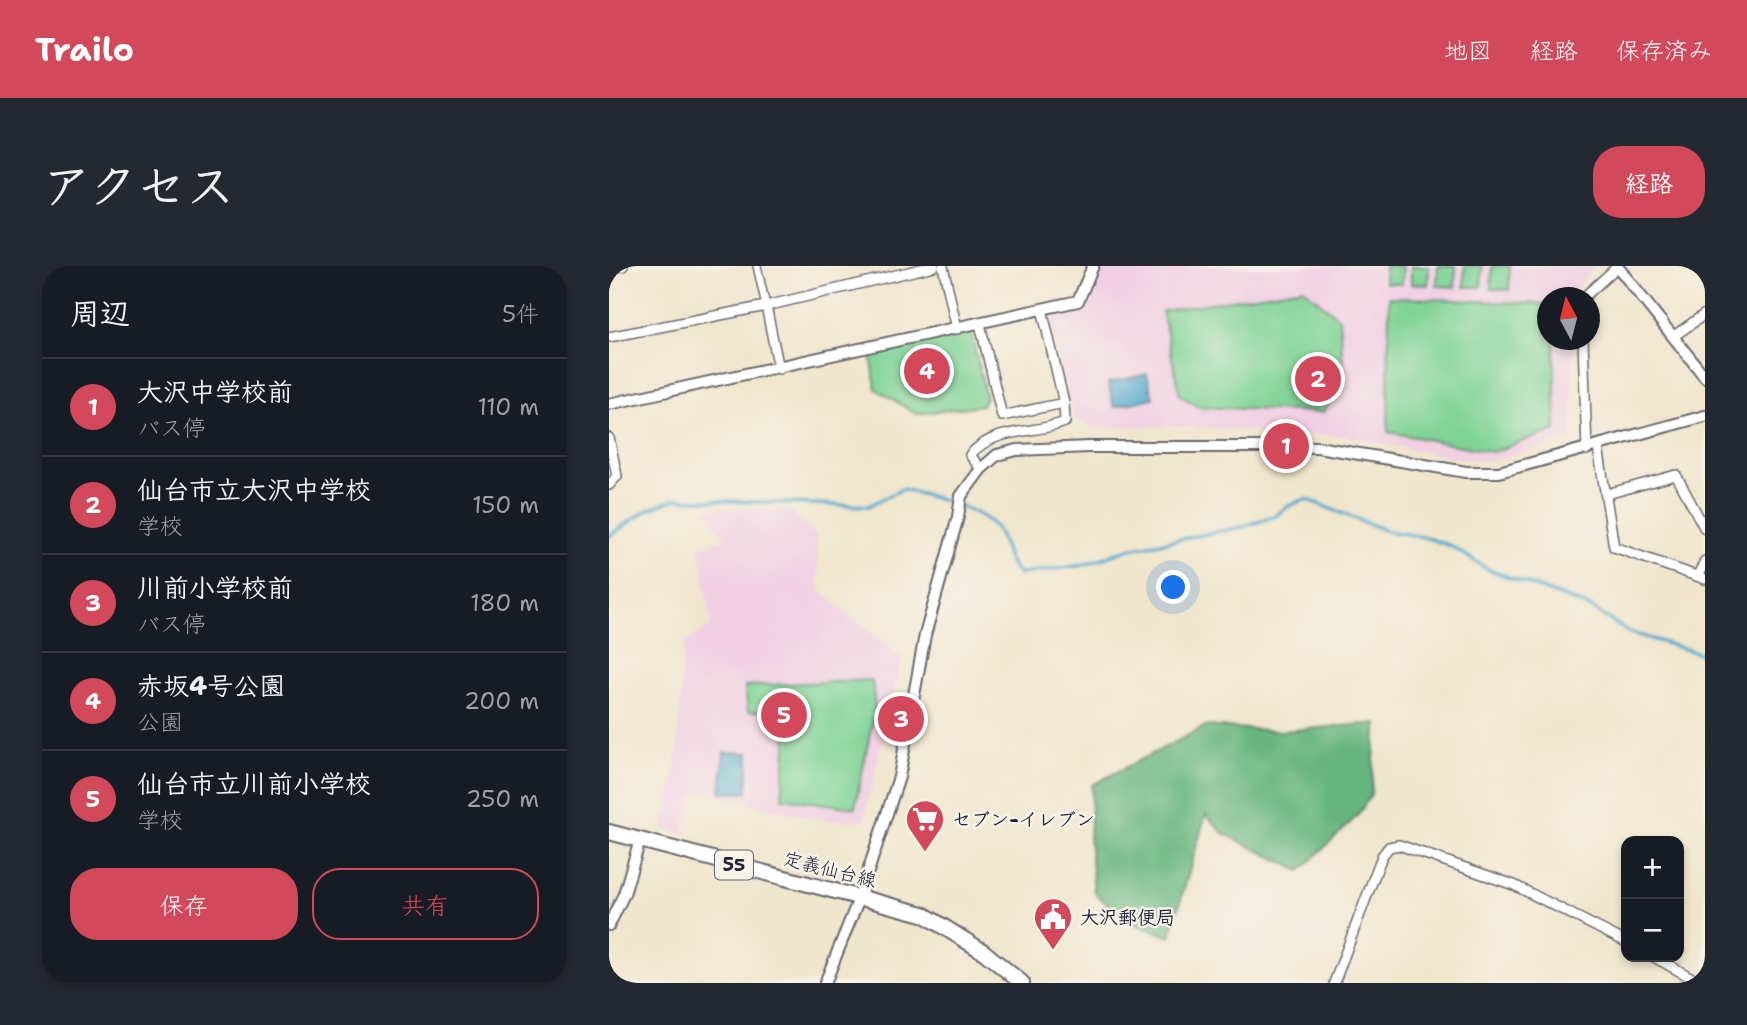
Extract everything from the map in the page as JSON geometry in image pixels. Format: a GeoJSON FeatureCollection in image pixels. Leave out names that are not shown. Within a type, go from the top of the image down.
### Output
{"type":"FeatureCollection","features":[{"type":"Feature","properties":{"kind":"main road","name":"定義仙台線"},"geometry":{"type":"LineString","coordinates":[[609,832],[860,896],[933,918],[1022,983]]}},
{"type":"Feature","properties":{"kind":"street"},"geometry":{"type":"LineString","coordinates":[[609,269],[623,266]]}},
{"type":"Feature","properties":{"kind":"street"},"geometry":{"type":"LineString","coordinates":[[757,266],[779,369]]}},
{"type":"Feature","properties":{"kind":"street"},"geometry":{"type":"LineString","coordinates":[[609,337],[766,306],[934,266]]}},
{"type":"Feature","properties":{"kind":"street"},"geometry":{"type":"LineString","coordinates":[[943,266],[957,329]]}},
{"type":"Feature","properties":{"kind":"street"},"geometry":{"type":"LineString","coordinates":[[609,404],[779,369],[1078,301],[1093,266]]}},
{"type":"Feature","properties":{"kind":"street"},"geometry":{"type":"LineString","coordinates":[[1595,287],[1617,266],[1705,377]]}},
{"type":"Feature","properties":{"kind":"street"},"geometry":{"type":"LineString","coordinates":[[981,469],[970,455],[981,442],[994,436],[1065,422],[1064,403],[1042,309]]}},
{"type":"Feature","properties":{"kind":"street"},"geometry":{"type":"LineString","coordinates":[[1674,336],[1705,314]]}},
{"type":"Feature","properties":{"kind":"street"},"geometry":{"type":"LineString","coordinates":[[980,324],[1002,416],[1064,403]]}},
{"type":"Feature","properties":{"kind":"street"},"geometry":{"type":"LineString","coordinates":[[1583,350],[1587,450]]}},
{"type":"Feature","properties":{"kind":"street"},"geometry":{"type":"LineString","coordinates":[[825,983],[860,896],[899,777],[927,625],[958,517],[961,496],[981,469],[997,456],[1017,450],[1186,446],[1318,447],[1466,472],[1488,472],[1587,450],[1705,416]]}},
{"type":"Feature","properties":{"kind":"street"},"geometry":{"type":"LineString","coordinates":[[609,438],[617,476],[609,485]]}},
{"type":"Feature","properties":{"kind":"street"},"geometry":{"type":"LineString","coordinates":[[1598,447],[1614,547],[1701,577],[1705,561]]}},
{"type":"Feature","properties":{"kind":"street"},"geometry":{"type":"LineString","coordinates":[[1607,494],[1676,475],[1705,529]]}},
{"type":"Feature","properties":{"kind":"street"},"geometry":{"type":"LineString","coordinates":[[609,925],[624,894],[640,840]]}},
{"type":"Feature","properties":{"kind":"street"},"geometry":{"type":"LineString","coordinates":[[1333,983],[1382,856],[1389,848],[1399,845],[1514,886],[1621,940]]}},
{"type":"Feature","properties":{"kind":"street"},"geometry":{"type":"LineString","coordinates":[[1663,962],[1701,983]]}},
{"type":"Feature","properties":{"kind":"shaded area"},"geometry":{"type":"Polygon","coordinates":[[[1102,266],[1595,266],[1578,287],[1537,287],[1537,350],[1573,350],[1572,438],[1493,461],[1464,460],[1344,436],[1173,426],[1093,428],[1074,419],[1050,321],[1055,311],[1089,306],[1102,266]]]}},
{"type":"Feature","properties":{"kind":"shaded area"},"geometry":{"type":"Polygon","coordinates":[[[703,508],[789,510],[816,534],[820,590],[902,657],[864,820],[833,821],[803,816],[713,796],[706,791],[693,795],[683,834],[662,829],[675,773],[684,643],[711,626],[699,546],[726,539],[703,508]]]}},
{"type":"Feature","properties":{"kind":"green space"},"geometry":{"type":"Polygon","coordinates":[[[1385,266],[1403,266],[1402,284],[1385,283],[1385,266]]]}},
{"type":"Feature","properties":{"kind":"green space"},"geometry":{"type":"Polygon","coordinates":[[[1411,266],[1429,266],[1428,285],[1411,284],[1411,266]]]}},
{"type":"Feature","properties":{"kind":"green space"},"geometry":{"type":"Polygon","coordinates":[[[1438,266],[1456,266],[1455,287],[1437,286],[1438,266]]]}},
{"type":"Feature","properties":{"kind":"green space"},"geometry":{"type":"Polygon","coordinates":[[[1465,266],[1482,266],[1481,287],[1464,287],[1465,266]]]}},
{"type":"Feature","properties":{"kind":"green space"},"geometry":{"type":"Polygon","coordinates":[[[1492,266],[1510,266],[1509,290],[1491,289],[1492,266]]]}},
{"type":"Feature","properties":{"kind":"green space"},"geometry":{"type":"Polygon","coordinates":[[[1303,288],[1339,318],[1344,376],[1324,412],[1199,407],[1180,395],[1162,311],[1303,288]]]}},
{"type":"Feature","properties":{"kind":"green space"},"geometry":{"type":"Polygon","coordinates":[[[1389,297],[1537,304],[1537,350],[1554,350],[1556,430],[1493,452],[1388,432],[1389,297]]]}},
{"type":"Feature","properties":{"kind":"green space"},"geometry":{"type":"Polygon","coordinates":[[[965,331],[971,333],[986,397],[982,405],[916,414],[876,389],[871,354],[965,331]]]}},
{"type":"Feature","properties":{"kind":"green space"},"geometry":{"type":"Polygon","coordinates":[[[872,680],[875,709],[855,808],[782,798],[789,713],[748,711],[745,686],[872,680]]]}},
{"type":"Feature","properties":{"kind":"green space"},"geometry":{"type":"Polygon","coordinates":[[[1377,723],[1371,795],[1357,816],[1300,871],[1223,833],[1206,814],[1170,937],[1126,921],[1094,892],[1089,838],[1092,785],[1206,726],[1280,731],[1377,723]]]}},
{"type":"Feature","properties":{"kind":"water"},"geometry":{"type":"Polygon","coordinates":[[[1147,374],[1153,398],[1114,407],[1108,383],[1147,374]]]}},
{"type":"Feature","properties":{"kind":"water"},"geometry":{"type":"Polygon","coordinates":[[[724,752],[749,753],[747,793],[721,792],[724,752]]]}},
{"type":"Feature","properties":{"kind":"waterway"},"geometry":{"type":"LineString","coordinates":[[609,536],[647,510],[676,499],[869,506],[902,489],[967,509],[990,522],[997,530],[1011,564],[1019,574],[1084,565],[1129,549],[1242,527],[1275,516],[1290,505],[1306,499],[1387,531],[1424,537],[1451,546],[1487,569],[1590,607],[1628,632],[1705,655]]}},
{"type":"Feature","properties":{"kind":"place","name":"赤坂4号公園"},"geometry":{"type":"Point","coordinates":[927,371]}},
{"type":"Feature","properties":{"kind":"place","name":"仙台市立大沢中学校"},"geometry":{"type":"Point","coordinates":[1318,379]}},
{"type":"Feature","properties":{"kind":"place","name":"大沢中学校前"},"geometry":{"type":"Point","coordinates":[1286,446]}},
{"type":"Feature","properties":{"kind":"place","name":"仙台市立川前小学校"},"geometry":{"type":"Point","coordinates":[784,715]}},
{"type":"Feature","properties":{"kind":"place","name":"川前小学校前"},"geometry":{"type":"Point","coordinates":[901,719]}},
{"type":"Feature","properties":{"kind":"place","name":"セブン-イレブン"},"geometry":{"type":"Point","coordinates":[925,853]}},
{"type":"Feature","properties":{"kind":"place","name":"大沢郵便局"},"geometry":{"type":"Point","coordinates":[1053,951]}}]}
